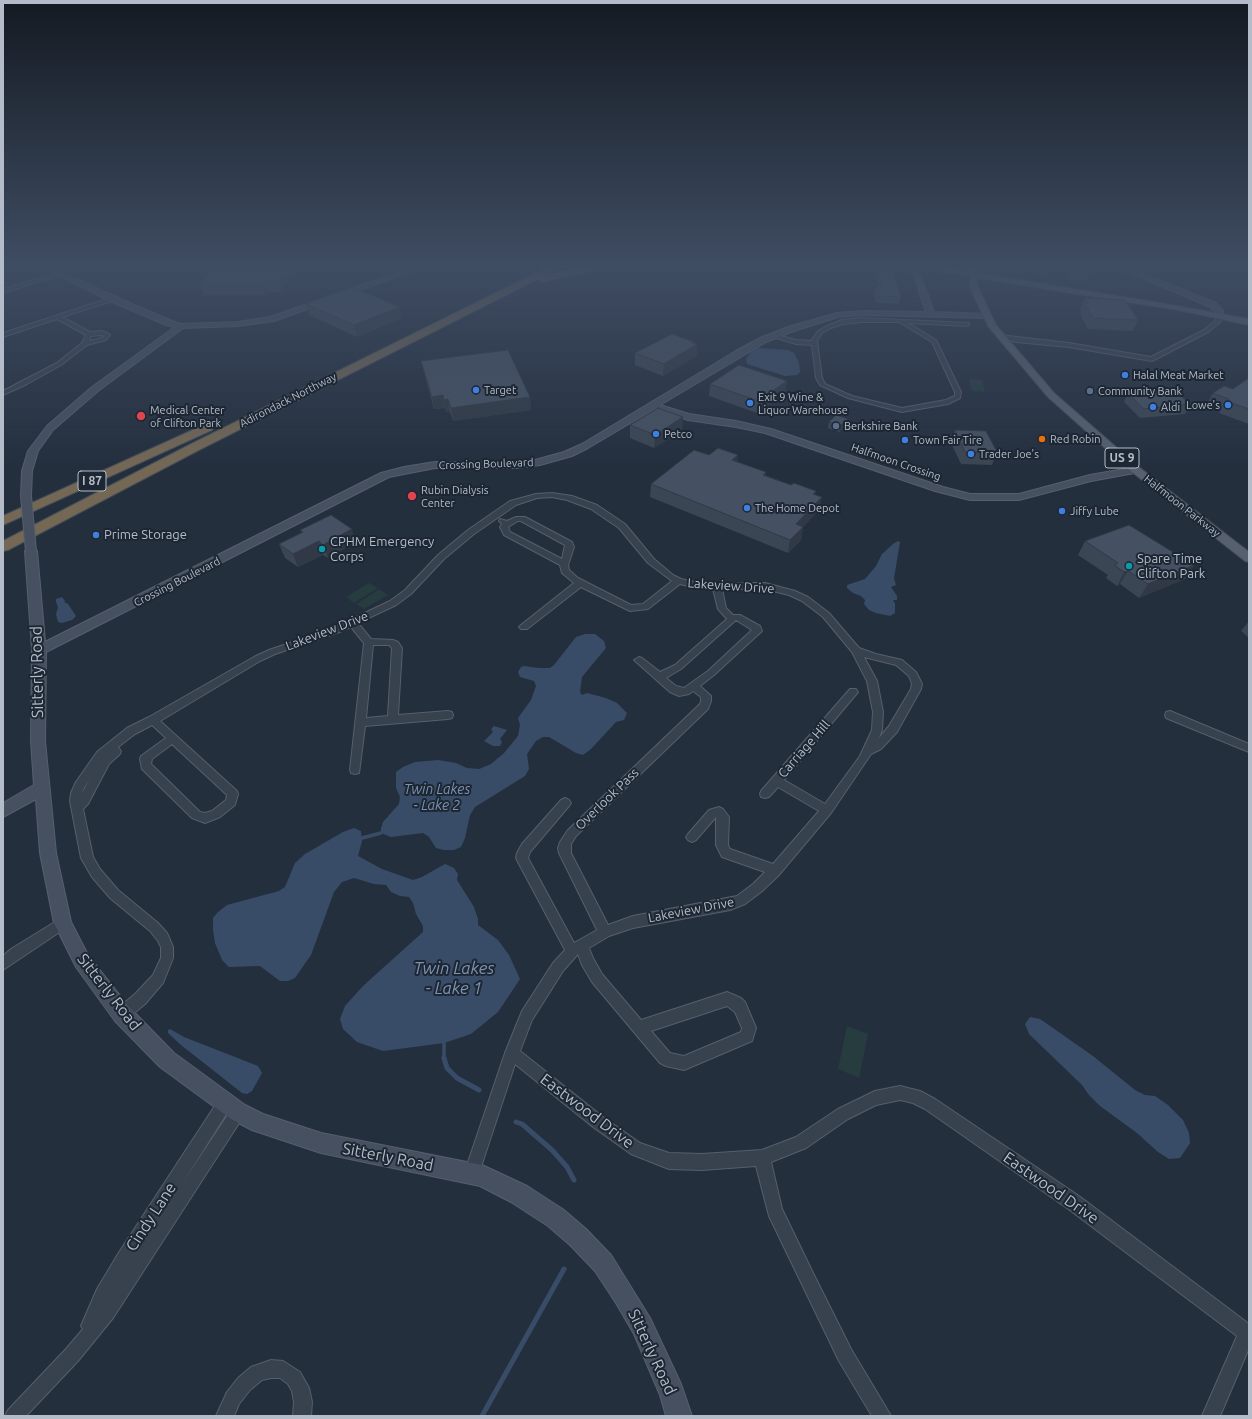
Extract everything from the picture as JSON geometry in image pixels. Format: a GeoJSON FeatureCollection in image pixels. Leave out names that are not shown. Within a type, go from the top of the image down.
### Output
{"type":"FeatureCollection","features":[{"type":"Feature","properties":{"kind":"highway","name":"Adirondack Northway"},"geometry":{"type":"LineString","coordinates":[[290,388],[402,334]]}},
{"type":"Feature","properties":{"kind":"highway","name":"Adirondack Northway"},"geometry":{"type":"LineString","coordinates":[[3,547],[411,334]]}},
{"type":"Feature","properties":{"kind":"highway","name":"Adirondack Northway"},"geometry":{"type":"LineString","coordinates":[[3,521],[276,395]]}},
{"type":"Feature","properties":{"kind":"main road","name":"Halfmoon Parkway"},"geometry":{"type":"LineString","coordinates":[[999,334],[1051,395],[1136,470],[1249,558]]}},
{"type":"Feature","properties":{"kind":"street"},"geometry":{"type":"LineString","coordinates":[[85,344],[89,334]]}},
{"type":"Feature","properties":{"kind":"street"},"geometry":{"type":"LineString","coordinates":[[3,393],[25,383],[59,364],[85,344],[104,340],[107,335],[105,334]]}},
{"type":"Feature","properties":{"kind":"street","name":"Sitterly Road"},"geometry":{"type":"LineString","coordinates":[[170,334],[95,390],[50,428],[33,451],[27,471],[26,496],[39,650],[38,741],[48,853],[63,923],[82,962],[122,1014],[167,1060],[232,1108],[259,1123],[321,1143],[482,1176],[538,1205],[578,1237],[603,1264],[642,1326],[672,1393],[679,1416]]}},
{"type":"Feature","properties":{"kind":"street","name":"Crossing Boulevard"},"geometry":{"type":"LineString","coordinates":[[39,650],[386,475],[404,470],[435,465],[517,465],[548,460],[568,454],[585,446],[739,353],[778,334]]}},
{"type":"Feature","properties":{"kind":"street"},"geometry":{"type":"LineString","coordinates":[[818,334],[815,343],[819,378],[823,385],[829,389],[874,404],[897,409],[926,407],[954,400],[958,396],[958,392],[934,341],[923,334]]}},
{"type":"Feature","properties":{"kind":"street"},"geometry":{"type":"LineString","coordinates":[[1004,341],[1069,345],[1152,360],[1200,334]]}},
{"type":"Feature","properties":{"kind":"street"},"geometry":{"type":"LineString","coordinates":[[773,336],[796,342],[815,343]]}},
{"type":"Feature","properties":{"kind":"street"},"geometry":{"type":"LineString","coordinates":[[1004,341],[1036,342]]}},
{"type":"Feature","properties":{"kind":"street","name":"Halfmoon Crossing"},"geometry":{"type":"LineString","coordinates":[[652,405],[688,417],[736,424],[768,431],[939,489],[970,496],[1001,498],[1019,497],[1090,478],[1136,470]]}},
{"type":"Feature","properties":{"kind":"street","name":"Lakeview Drive"},"geometry":{"type":"LineString","coordinates":[[122,1014],[140,999],[158,979],[167,958],[167,946],[163,937],[154,927],[114,894],[96,873],[87,858],[78,808],[84,801],[105,761],[149,723],[272,652],[316,638],[353,623],[393,602],[408,592],[451,548],[492,516],[514,503],[536,496],[552,495],[569,498],[581,501],[594,507],[622,526],[650,561],[670,577],[678,581],[700,586],[717,587],[765,586],[792,592],[814,605],[826,615],[856,650],[872,681],[878,712],[877,730],[856,772],[774,872],[758,888],[742,900],[730,904],[656,917],[605,932],[577,948],[558,966],[527,1016],[512,1053],[472,1174]]}},
{"type":"Feature","properties":{"kind":"street"},"geometry":{"type":"LineString","coordinates":[[492,516],[507,524]]}},
{"type":"Feature","properties":{"kind":"street"},"geometry":{"type":"LineString","coordinates":[[564,564],[507,533],[504,527],[516,519],[522,519],[569,544],[570,547],[564,564],[565,571],[580,583],[623,606],[633,609],[645,607],[678,581]]}},
{"type":"Feature","properties":{"kind":"street"},"geometry":{"type":"LineString","coordinates":[[524,627],[580,583]]}},
{"type":"Feature","properties":{"kind":"street"},"geometry":{"type":"LineString","coordinates":[[717,587],[722,609],[725,614],[732,619]]}},
{"type":"Feature","properties":{"kind":"street"},"geometry":{"type":"LineString","coordinates":[[639,660],[673,689],[679,692],[686,691],[694,686],[758,630],[756,627],[737,617],[732,619],[678,667],[659,677]]}},
{"type":"Feature","properties":{"kind":"street"},"geometry":{"type":"LineString","coordinates":[[353,623],[369,642],[355,770]]}},
{"type":"Feature","properties":{"kind":"street"},"geometry":{"type":"LineString","coordinates":[[369,642],[390,642],[395,644],[397,648],[393,719]]}},
{"type":"Feature","properties":{"kind":"street"},"geometry":{"type":"LineString","coordinates":[[856,650],[874,657],[899,662],[913,674],[917,684],[916,689],[893,729],[876,746],[866,752]]}},
{"type":"Feature","properties":{"kind":"street","name":"Overlook Pass"},"geometry":{"type":"LineString","coordinates":[[605,932],[565,853],[564,848],[566,842],[572,833],[704,706],[706,696],[694,686]]}},
{"type":"Feature","properties":{"kind":"street","name":"Carriage Hill"},"geometry":{"type":"LineString","coordinates":[[826,810],[777,780],[853,692]]}},
{"type":"Feature","properties":{"kind":"street"},"geometry":{"type":"LineString","coordinates":[[361,722],[448,715]]}},
{"type":"Feature","properties":{"kind":"street"},"geometry":{"type":"LineString","coordinates":[[1170,715],[1247,744]]}},
{"type":"Feature","properties":{"kind":"street"},"geometry":{"type":"LineString","coordinates":[[149,723],[173,738],[233,794],[231,802],[216,814],[205,818],[196,815],[146,766],[145,759],[173,738]]}},
{"type":"Feature","properties":{"kind":"street"},"geometry":{"type":"LineString","coordinates":[[765,794],[777,780]]}},
{"type":"Feature","properties":{"kind":"street"},"geometry":{"type":"LineString","coordinates":[[3,811],[42,788]]}},
{"type":"Feature","properties":{"kind":"street","name":"Overlook Pass"},"geometry":{"type":"LineString","coordinates":[[565,803],[526,848],[522,858],[577,948]]}},
{"type":"Feature","properties":{"kind":"street"},"geometry":{"type":"LineString","coordinates":[[692,837],[712,814],[719,812],[723,817],[722,845],[726,853],[731,856],[767,867],[774,872]]}},
{"type":"Feature","properties":{"kind":"street"},"geometry":{"type":"LineString","coordinates":[[3,964],[16,953],[63,923]]}},
{"type":"Feature","properties":{"kind":"street"},"geometry":{"type":"LineString","coordinates":[[577,948],[597,978],[639,1028],[665,1058],[671,1061],[684,1063],[743,1039],[749,1032],[749,1028],[740,1008],[736,1003],[727,999],[639,1028]]}},
{"type":"Feature","properties":{"kind":"street","name":"Eastwood Drive"},"geometry":{"type":"LineString","coordinates":[[512,1053],[598,1122],[636,1149],[669,1161],[702,1162],[762,1158],[801,1143],[843,1114],[875,1098],[900,1093],[915,1096],[930,1104],[1084,1210],[1247,1333],[1211,1416]]}},
{"type":"Feature","properties":{"kind":"street","name":"Cindy Lane"},"geometry":{"type":"LineString","coordinates":[[14,1416],[72,1355],[126,1284],[232,1108]]}},
{"type":"Feature","properties":{"kind":"street"},"geometry":{"type":"LineString","coordinates":[[762,1158],[775,1210],[807,1279],[845,1355],[882,1416]]}},
{"type":"Feature","properties":{"kind":"street"},"geometry":{"type":"LineString","coordinates":[[225,1416],[233,1398],[244,1384],[257,1373],[271,1369],[284,1370],[294,1378],[300,1388],[303,1402],[302,1416]]}},
{"type":"Feature","properties":{"kind":"green space"},"geometry":{"type":"Polygon","coordinates":[[[969,379],[982,380],[985,392],[972,391],[969,379]]]}},
{"type":"Feature","properties":{"kind":"green space"},"geometry":{"type":"Polygon","coordinates":[[[369,583],[378,588],[354,603],[346,597],[369,583]]]}},
{"type":"Feature","properties":{"kind":"green space"},"geometry":{"type":"Polygon","coordinates":[[[379,589],[388,595],[364,609],[356,604],[379,589]]]}},
{"type":"Feature","properties":{"kind":"green space"},"geometry":{"type":"Polygon","coordinates":[[[847,1026],[868,1034],[859,1078],[838,1069],[847,1026]]]}},
{"type":"Feature","properties":{"kind":"water"},"geometry":{"type":"Polygon","coordinates":[[[758,348],[788,350],[794,353],[799,363],[800,372],[797,375],[785,376],[747,364],[746,359],[750,353],[758,348]]]}},
{"type":"Feature","properties":{"kind":"water"},"geometry":{"type":"Polygon","coordinates":[[[898,541],[900,542],[894,578],[896,585],[891,587],[897,596],[897,600],[893,600],[895,604],[895,613],[890,616],[869,610],[864,604],[865,600],[847,588],[847,585],[865,579],[876,566],[882,554],[898,541]]]}},
{"type":"Feature","properties":{"kind":"water"},"geometry":{"type":"Polygon","coordinates":[[[62,597],[65,601],[64,602],[68,604],[76,616],[72,620],[62,623],[58,622],[56,614],[58,607],[56,599],[62,597]]]}},
{"type":"Feature","properties":{"kind":"water","name":"Twin Lakes - Lake 2"},"geometry":{"type":"Polygon","coordinates":[[[585,634],[595,634],[604,641],[606,648],[582,677],[580,692],[582,695],[587,693],[606,698],[617,703],[627,713],[624,720],[616,722],[591,749],[583,755],[576,753],[549,737],[543,737],[536,741],[527,754],[529,769],[525,776],[475,807],[470,815],[465,838],[461,847],[454,850],[436,848],[429,837],[423,833],[391,837],[381,833],[383,822],[399,804],[400,797],[396,788],[396,772],[415,762],[438,760],[456,763],[467,768],[479,769],[491,764],[504,753],[518,736],[520,725],[518,718],[531,700],[536,686],[534,681],[520,677],[518,672],[521,667],[550,668],[576,637],[585,634]]]}},
{"type":"Feature","properties":{"kind":"water"},"geometry":{"type":"Polygon","coordinates":[[[494,726],[507,730],[500,739],[502,742],[500,746],[493,746],[484,741],[493,732],[491,729],[494,726]]]}},
{"type":"Feature","properties":{"kind":"water","name":"Twin Lakes - Lake 1"},"geometry":{"type":"Polygon","coordinates":[[[354,828],[361,831],[362,841],[358,856],[382,869],[413,880],[422,877],[445,864],[454,868],[458,874],[457,880],[474,907],[478,919],[478,925],[498,940],[509,955],[520,979],[498,1012],[471,1034],[444,1043],[383,1051],[357,1042],[343,1029],[340,1019],[345,1006],[363,986],[423,932],[423,926],[409,897],[400,896],[391,892],[386,885],[374,884],[354,878],[342,882],[334,892],[311,955],[295,978],[288,981],[280,981],[260,966],[229,967],[222,960],[215,943],[213,930],[213,918],[218,912],[227,905],[279,891],[285,887],[295,863],[305,854],[343,832],[354,828]]]}},
{"type":"Feature","properties":{"kind":"water"},"geometry":{"type":"Polygon","coordinates":[[[1030,1017],[1040,1019],[1093,1056],[1135,1090],[1145,1095],[1155,1096],[1168,1105],[1183,1120],[1189,1133],[1190,1143],[1180,1158],[1169,1159],[1158,1152],[1137,1133],[1100,1106],[1082,1085],[1029,1034],[1025,1024],[1030,1017]]]}},
{"type":"Feature","properties":{"kind":"water"},"geometry":{"type":"Polygon","coordinates":[[[170,1029],[184,1037],[258,1066],[262,1073],[252,1091],[247,1094],[242,1093],[181,1045],[168,1033],[168,1030],[170,1029]]]}},
{"type":"Feature","properties":{"kind":"building"},"geometry":{"type":"Polygon","coordinates":[[[672,334],[697,344],[664,364],[635,353],[672,334]]]}},
{"type":"Feature","properties":{"kind":"building","name":"Target"},"geometry":{"type":"Polygon","coordinates":[[[508,350],[530,397],[451,408],[448,399],[444,400],[443,395],[432,397],[421,361],[508,350]]]}},
{"type":"Feature","properties":{"kind":"building"},"geometry":{"type":"Polygon","coordinates":[[[739,365],[787,381],[758,401],[710,384],[739,365]]]}},
{"type":"Feature","properties":{"kind":"building"},"geometry":{"type":"Polygon","coordinates":[[[1249,378],[1249,409],[1226,401],[1229,399],[1213,393],[1224,386],[1233,389],[1249,378]]]}},
{"type":"Feature","properties":{"kind":"building"},"geometry":{"type":"Polygon","coordinates":[[[1173,390],[1191,404],[1144,409],[1128,393],[1173,390]]]}},
{"type":"Feature","properties":{"kind":"building"},"geometry":{"type":"Polygon","coordinates":[[[658,408],[683,417],[655,435],[630,425],[658,408]]]}},
{"type":"Feature","properties":{"kind":"building"},"geometry":{"type":"Polygon","coordinates":[[[836,415],[848,419],[841,425],[829,422],[836,415]]]}},
{"type":"Feature","properties":{"kind":"building"},"geometry":{"type":"Polygon","coordinates":[[[955,430],[986,431],[997,452],[965,452],[955,430]]]}},
{"type":"Feature","properties":{"kind":"building","name":"The Home Depot"},"geometry":{"type":"Polygon","coordinates":[[[718,448],[738,455],[732,460],[766,472],[763,475],[791,485],[794,483],[816,491],[813,494],[822,497],[796,524],[803,527],[790,540],[651,484],[694,450],[709,455],[718,448]]]}},
{"type":"Feature","properties":{"kind":"building"},"geometry":{"type":"Polygon","coordinates":[[[331,515],[352,529],[323,545],[319,541],[293,554],[279,544],[303,532],[300,530],[331,515]]]}},
{"type":"Feature","properties":{"kind":"building"},"geometry":{"type":"Polygon","coordinates":[[[1129,525],[1194,565],[1148,584],[1128,571],[1124,572],[1114,565],[1118,563],[1085,541],[1129,525]]]}},
{"type":"Feature","properties":{"kind":"waterway"},"geometry":{"type":"LineString","coordinates":[[362,838],[381,833]]}},
{"type":"Feature","properties":{"kind":"waterway"},"geometry":{"type":"LineString","coordinates":[[444,1043],[444,1058]]}},
{"type":"Feature","properties":{"kind":"waterway"},"geometry":{"type":"LineString","coordinates":[[444,1058],[447,1068],[457,1078],[479,1090]]}},
{"type":"Feature","properties":{"kind":"waterway"},"geometry":{"type":"LineString","coordinates":[[516,1122],[522,1124],[552,1150],[567,1167],[574,1180]]}},
{"type":"Feature","properties":{"kind":"waterway"},"geometry":{"type":"LineString","coordinates":[[482,1416],[564,1269]]}},
{"type":"Feature","properties":{"kind":"place","name":"Halal Meat Market"},"geometry":{"type":"Point","coordinates":[1125,375]}},
{"type":"Feature","properties":{"kind":"place","name":"Target"},"geometry":{"type":"Point","coordinates":[476,390]}},
{"type":"Feature","properties":{"kind":"place","name":"Community Bank"},"geometry":{"type":"Point","coordinates":[1090,391]}},
{"type":"Feature","properties":{"kind":"place","name":"Exit 9 Wine & Liquor Warehouse"},"geometry":{"type":"Point","coordinates":[750,403]}},
{"type":"Feature","properties":{"kind":"place","name":"Lowe's"},"geometry":{"type":"Point","coordinates":[1228,405]}},
{"type":"Feature","properties":{"kind":"place","name":"Aldi"},"geometry":{"type":"Point","coordinates":[1153,407]}},
{"type":"Feature","properties":{"kind":"place","name":"Medical Center of Clifton Park"},"geometry":{"type":"Point","coordinates":[141,416]}},
{"type":"Feature","properties":{"kind":"place","name":"Berkshire Bank"},"geometry":{"type":"Point","coordinates":[836,426]}},
{"type":"Feature","properties":{"kind":"place","name":"Petco"},"geometry":{"type":"Point","coordinates":[656,434]}},
{"type":"Feature","properties":{"kind":"place","name":"Red Robin"},"geometry":{"type":"Point","coordinates":[1042,439]}},
{"type":"Feature","properties":{"kind":"place","name":"Town Fair Tire"},"geometry":{"type":"Point","coordinates":[905,440]}},
{"type":"Feature","properties":{"kind":"place","name":"Trader Joe's"},"geometry":{"type":"Point","coordinates":[971,454]}},
{"type":"Feature","properties":{"kind":"place","name":"Rubin Dialysis Center"},"geometry":{"type":"Point","coordinates":[412,496]}},
{"type":"Feature","properties":{"kind":"place","name":"The Home Depot"},"geometry":{"type":"Point","coordinates":[747,508]}},
{"type":"Feature","properties":{"kind":"place","name":"Jiffy Lube"},"geometry":{"type":"Point","coordinates":[1062,511]}},
{"type":"Feature","properties":{"kind":"place","name":"Prime Storage"},"geometry":{"type":"Point","coordinates":[96,535]}},
{"type":"Feature","properties":{"kind":"place","name":"CPHM Emergency Corps"},"geometry":{"type":"Point","coordinates":[322,549]}},
{"type":"Feature","properties":{"kind":"place","name":"Spare Time Clifton Park"},"geometry":{"type":"Point","coordinates":[1129,566]}}]}
